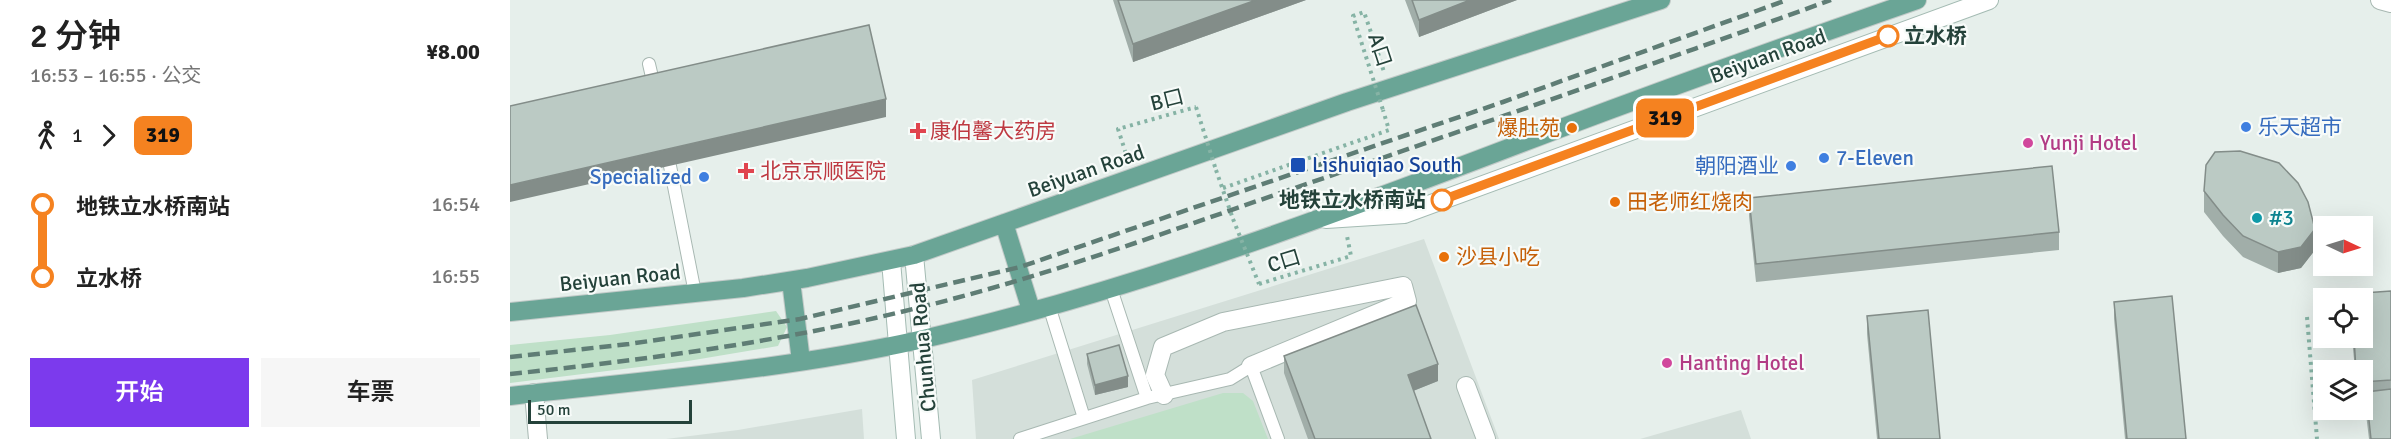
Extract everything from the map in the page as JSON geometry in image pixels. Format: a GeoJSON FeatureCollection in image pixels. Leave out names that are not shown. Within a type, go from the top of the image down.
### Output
{"type":"FeatureCollection","features":[{"type":"Feature","properties":{"kind":"main road","name":"Beiyuan Road"},"geometry":{"type":"LineString","coordinates":[[510,312],[791,281],[914,255],[1347,102],[1661,0]]}},
{"type":"Feature","properties":{"kind":"main road","name":"Beiyuan Road"},"geometry":{"type":"LineString","coordinates":[[510,396],[801,361],[898,344],[1111,289],[1321,219],[1716,70],[1917,0]]}},
{"type":"Feature","properties":{"kind":"main road"},"geometry":{"type":"LineString","coordinates":[[1004,224],[1031,310]]}},
{"type":"Feature","properties":{"kind":"main road"},"geometry":{"type":"LineString","coordinates":[[791,281],[801,361]]}},
{"type":"Feature","properties":{"kind":"street","name":"Beiyuan Road"},"geometry":{"type":"LineString","coordinates":[[1321,219],[1404,214],[1989,0]]}},
{"type":"Feature","properties":{"kind":"street"},"geometry":{"type":"LineString","coordinates":[[2380,0],[2391,3]]}},
{"type":"Feature","properties":{"kind":"street","name":"Chunhua Road"},"geometry":{"type":"LineString","coordinates":[[914,255],[931,439]]}},
{"type":"Feature","properties":{"kind":"street","name":"Chunhua Road"},"geometry":{"type":"LineString","coordinates":[[891,261],[906,439]]}},
{"type":"Feature","properties":{"kind":"street"},"geometry":{"type":"LineString","coordinates":[[1156,396],[1155,375],[1163,347],[1223,322],[1403,286],[1407,301],[1251,366]]}},
{"type":"Feature","properties":{"kind":"street"},"geometry":{"type":"LineString","coordinates":[[1466,386],[1486,439]]}},
{"type":"Feature","properties":{"kind":"street"},"geometry":{"type":"LineString","coordinates":[[534,393],[538,439]]}},
{"type":"Feature","properties":{"kind":"lane"},"geometry":{"type":"LineString","coordinates":[[649,64],[655,91]]}},
{"type":"Feature","properties":{"kind":"lane"},"geometry":{"type":"LineString","coordinates":[[670,166],[695,293]]}},
{"type":"Feature","properties":{"kind":"lane"},"geometry":{"type":"LineString","coordinates":[[1111,289],[1156,396]]}},
{"type":"Feature","properties":{"kind":"lane"},"geometry":{"type":"LineString","coordinates":[[1049,306],[1084,418]]}},
{"type":"Feature","properties":{"kind":"lane"},"geometry":{"type":"LineString","coordinates":[[1020,439],[1156,396],[1230,380],[1251,366],[1278,439]]}},
{"type":"Feature","properties":{"kind":"path","name":"A口"},"geometry":{"type":"LineString","coordinates":[[1223,188],[1389,130],[1353,16],[1364,12],[1378,53]]}},
{"type":"Feature","properties":{"kind":"path","name":"B口"},"geometry":{"type":"LineString","coordinates":[[1133,178],[1118,129],[1196,107],[1223,188]]}},
{"type":"Feature","properties":{"kind":"path","name":"C口"},"geometry":{"type":"LineString","coordinates":[[1223,188],[1259,284],[1351,256]]}},
{"type":"Feature","properties":{"kind":"path"},"geometry":{"type":"LineString","coordinates":[[2307,316],[2317,439]]}},
{"type":"Feature","properties":{"kind":"shaded area"},"geometry":{"type":"Polygon","coordinates":[[[1424,239],[1499,439],[976,439],[972,380],[1424,239]]]}},
{"type":"Feature","properties":{"kind":"shaded area"},"geometry":{"type":"Polygon","coordinates":[[[862,409],[864,439],[666,439],[738,430],[862,409]]]}},
{"type":"Feature","properties":{"kind":"shaded area"},"geometry":{"type":"Polygon","coordinates":[[[1741,410],[1751,439],[1640,439],[1741,410]]]}},
{"type":"Feature","properties":{"kind":"green space"},"geometry":{"type":"Polygon","coordinates":[[[776,311],[787,327],[778,346],[688,361],[510,383],[510,345],[610,335],[776,311]]]}},
{"type":"Feature","properties":{"kind":"green space"},"geometry":{"type":"Polygon","coordinates":[[[1223,393],[1243,393],[1253,401],[1268,439],[1070,439],[1223,393]]]}},
{"type":"Feature","properties":{"kind":"building"},"geometry":{"type":"Polygon","coordinates":[[[1118,0],[1256,0],[1133,44],[1118,0]]]}},
{"type":"Feature","properties":{"kind":"building"},"geometry":{"type":"Polygon","coordinates":[[[1412,0],[1470,0],[1419,20],[1412,0]]]}},
{"type":"Feature","properties":{"kind":"building"},"geometry":{"type":"Polygon","coordinates":[[[869,25],[886,99],[510,185],[510,106],[869,25]]]}},
{"type":"Feature","properties":{"kind":"building","name":"#3"},"geometry":{"type":"Polygon","coordinates":[[[2240,151],[2279,163],[2298,183],[2308,202],[2313,221],[2313,232],[2301,247],[2278,252],[2243,236],[2223,215],[2204,191],[2206,165],[2215,152],[2240,151]]]}},
{"type":"Feature","properties":{"kind":"building"},"geometry":{"type":"Polygon","coordinates":[[[2052,166],[2059,232],[1756,264],[1749,198],[2052,166]]]}},
{"type":"Feature","properties":{"kind":"building"},"geometry":{"type":"Polygon","coordinates":[[[2391,291],[2391,380],[2373,381],[2373,360],[2355,360],[2355,348],[2373,348],[2373,292],[2391,291]]]}},
{"type":"Feature","properties":{"kind":"building"},"geometry":{"type":"Polygon","coordinates":[[[2172,296],[2186,439],[2127,439],[2114,302],[2172,296]]]}},
{"type":"Feature","properties":{"kind":"building"},"geometry":{"type":"Polygon","coordinates":[[[1416,305],[1438,364],[1408,375],[1431,439],[1315,439],[1284,356],[1416,305]]]}},
{"type":"Feature","properties":{"kind":"building"},"geometry":{"type":"Polygon","coordinates":[[[1928,310],[1940,439],[1879,439],[1867,316],[1928,310]]]}},
{"type":"Feature","properties":{"kind":"building"},"geometry":{"type":"Polygon","coordinates":[[[1119,345],[1128,376],[1095,385],[1087,354],[1119,345]]]}},
{"type":"Feature","properties":{"kind":"building"},"geometry":{"type":"Polygon","coordinates":[[[2391,389],[2391,439],[2371,439],[2369,420],[2373,420],[2373,391],[2391,389]]]}},
{"type":"Feature","properties":{"kind":"railway"},"geometry":{"type":"LineString","coordinates":[[510,357],[629,344],[800,319],[1020,267],[1503,102],[1787,0]]}},
{"type":"Feature","properties":{"kind":"railway"},"geometry":{"type":"LineString","coordinates":[[510,374],[713,349],[863,321],[961,297],[1102,254],[1196,222],[1831,0]]}},
{"type":"Feature","properties":{"kind":"bus line","name":"319"},"geometry":{"type":"LineString","coordinates":[[1442,200],[1888,36]]}},
{"type":"Feature","properties":{"kind":"place","name":"立水桥"},"geometry":{"type":"Point","coordinates":[1888,36]}},
{"type":"Feature","properties":{"kind":"place","name":"乐天超市"},"geometry":{"type":"Point","coordinates":[2246,127]}},
{"type":"Feature","properties":{"kind":"place","name":"爆肚苑"},"geometry":{"type":"Point","coordinates":[1572,128]}},
{"type":"Feature","properties":{"kind":"place","name":"康伯馨大药房"},"geometry":{"type":"Point","coordinates":[918,131]}},
{"type":"Feature","properties":{"kind":"place","name":"Yunji Hotel"},"geometry":{"type":"Point","coordinates":[2028,143]}},
{"type":"Feature","properties":{"kind":"place","name":"7-Eleven"},"geometry":{"type":"Point","coordinates":[1824,158]}},
{"type":"Feature","properties":{"kind":"place","name":"Lishuiqiao South"},"geometry":{"type":"Point","coordinates":[1298,165]}},
{"type":"Feature","properties":{"kind":"place","name":"朝阳酒业"},"geometry":{"type":"Point","coordinates":[1791,166]}},
{"type":"Feature","properties":{"kind":"place","name":"北京京顺医院"},"geometry":{"type":"Point","coordinates":[746,171]}},
{"type":"Feature","properties":{"kind":"place","name":"Specialized"},"geometry":{"type":"Point","coordinates":[704,177]}},
{"type":"Feature","properties":{"kind":"place","name":"地铁立水桥南站"},"geometry":{"type":"Point","coordinates":[1442,200]}},
{"type":"Feature","properties":{"kind":"place","name":"田老师红烧肉"},"geometry":{"type":"Point","coordinates":[1615,202]}},
{"type":"Feature","properties":{"kind":"place","name":"#3"},"geometry":{"type":"Point","coordinates":[2257,218]}},
{"type":"Feature","properties":{"kind":"place","name":"沙县小吃"},"geometry":{"type":"Point","coordinates":[1444,257]}},
{"type":"Feature","properties":{"kind":"place","name":"Hanting Hotel"},"geometry":{"type":"Point","coordinates":[1667,363]}}]}
